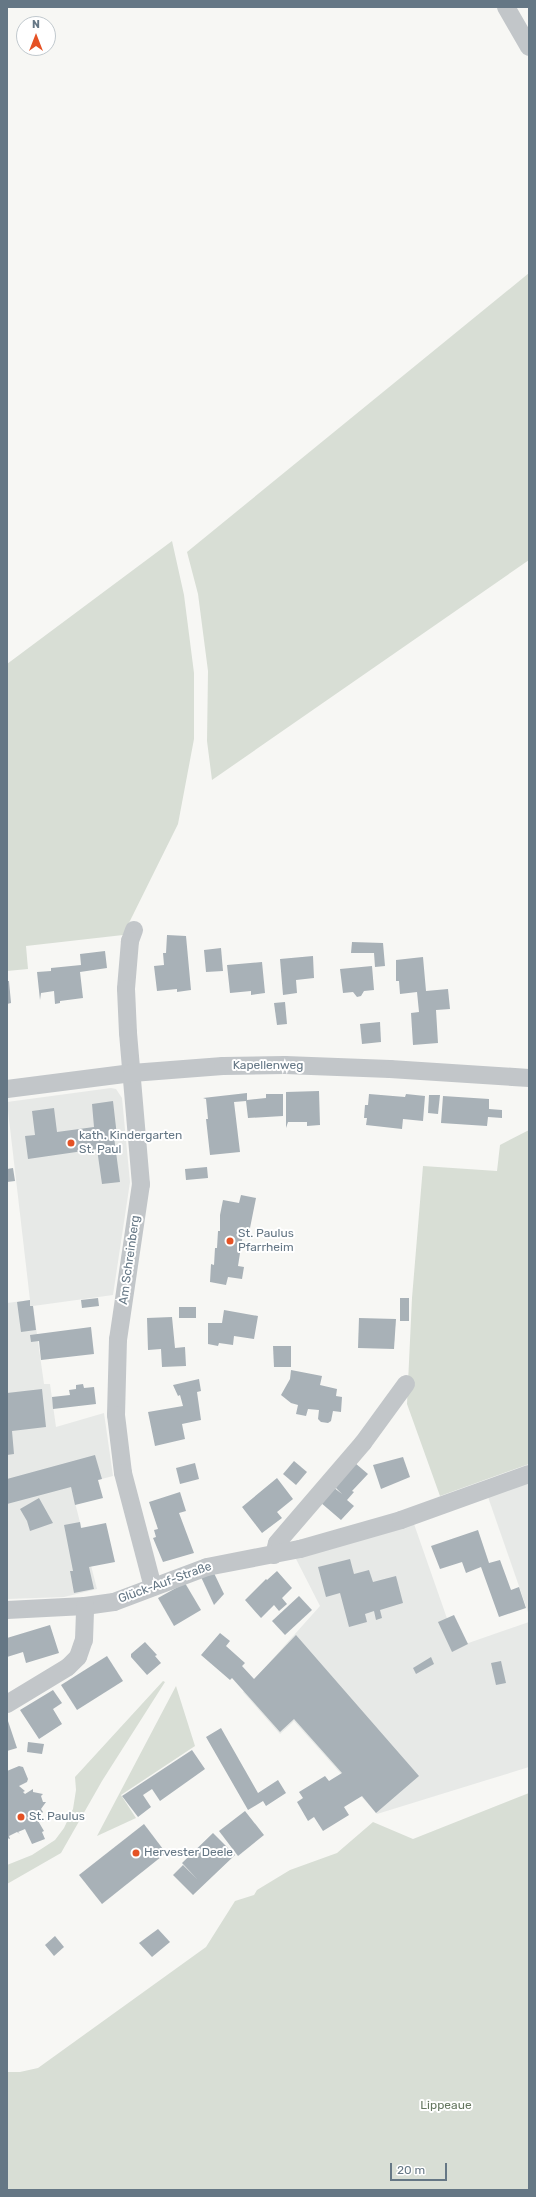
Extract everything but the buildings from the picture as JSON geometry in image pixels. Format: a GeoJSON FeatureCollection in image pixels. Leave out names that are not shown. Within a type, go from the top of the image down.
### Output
{"type":"FeatureCollection","features":[{"type":"Feature","properties":{"kind":"street"},"geometry":{"type":"LineString","coordinates":[[506,7],[529,47]]}},
{"type":"Feature","properties":{"kind":"street","name":"Am Schreinberg"},"geometry":{"type":"LineString","coordinates":[[134,930],[130,941],[126,989],[141,1184],[118,1339],[116,1414],[123,1473],[153,1587]]}},
{"type":"Feature","properties":{"kind":"street","name":"Kapellenweg"},"geometry":{"type":"LineString","coordinates":[[7,1089],[132,1073],[223,1066],[285,1065],[390,1069],[529,1078]]}},
{"type":"Feature","properties":{"kind":"street"},"geometry":{"type":"LineString","coordinates":[[274,1554],[277,1543],[363,1443],[406,1384]]}},
{"type":"Feature","properties":{"kind":"street","name":"Glück-Auf-Straße"},"geometry":{"type":"LineString","coordinates":[[7,1610],[85,1606],[114,1602],[207,1566],[300,1550],[401,1520],[529,1474]]}},
{"type":"Feature","properties":{"kind":"street"},"geometry":{"type":"LineString","coordinates":[[7,1704],[68,1667],[78,1657],[84,1640],[85,1606]]}},
{"type":"Feature","properties":{"kind":"shaded area"},"geometry":{"type":"Polygon","coordinates":[[[111,1088],[116,1089],[122,1098],[130,1182],[113,1295],[33,1306],[44,1384],[50,1384],[56,1427],[104,1413],[113,1476],[71,1487],[97,1589],[64,1597],[7,1599],[7,1303],[30,1300],[7,1102],[111,1088]]]}},
{"type":"Feature","properties":{"kind":"shaded area"},"geometry":{"type":"Polygon","coordinates":[[[529,1482],[529,1615],[488,1497],[529,1482]]]}},
{"type":"Feature","properties":{"kind":"shaded area"},"geometry":{"type":"Polygon","coordinates":[[[414,1524],[457,1647],[529,1622],[529,1767],[377,1814],[294,1721],[280,1734],[243,1692],[320,1606],[295,1557],[414,1524]]]}},
{"type":"Feature","properties":{"kind":"green space"},"geometry":{"type":"Polygon","coordinates":[[[529,273],[529,560],[212,780],[207,741],[208,671],[198,594],[187,552],[529,273]]]}},
{"type":"Feature","properties":{"kind":"green space"},"geometry":{"type":"Polygon","coordinates":[[[172,541],[184,595],[194,673],[194,739],[178,824],[123,935],[26,946],[28,969],[7,971],[7,664],[172,541]]]}},
{"type":"Feature","properties":{"kind":"green space"},"geometry":{"type":"Polygon","coordinates":[[[529,1130],[529,1464],[440,1496],[407,1404],[412,1298],[423,1166],[497,1171],[500,1145],[529,1130]]]}},
{"type":"Feature","properties":{"kind":"green space"},"geometry":{"type":"Polygon","coordinates":[[[163,1681],[165,1682],[102,1781],[61,1853],[7,1884],[7,1865],[32,1855],[55,1840],[64,1828],[73,1809],[76,1790],[75,1777],[163,1681]]]}},
{"type":"Feature","properties":{"kind":"green space"},"geometry":{"type":"Polygon","coordinates":[[[176,1686],[195,1746],[121,1795],[136,1818],[97,1836],[176,1686]]]}},
{"type":"Feature","properties":{"kind":"green space","name":"Lippeaue"},"geometry":{"type":"Polygon","coordinates":[[[529,1793],[529,2190],[7,2190],[7,2072],[20,2072],[38,2068],[206,1947],[235,1901],[254,1895],[257,1890],[290,1870],[337,1853],[373,1822],[413,1839],[529,1793]]]}},
{"type":"Feature","properties":{"kind":"place","name":"kath. Kindergarten St. Paul"},"geometry":{"type":"Point","coordinates":[71,1143]}},
{"type":"Feature","properties":{"kind":"place","name":"St. Paulus Pfarrheim"},"geometry":{"type":"Point","coordinates":[230,1241]}},
{"type":"Feature","properties":{"kind":"place","name":"St. Paulus"},"geometry":{"type":"Point","coordinates":[21,1817]}},
{"type":"Feature","properties":{"kind":"place","name":"Hervester Deele"},"geometry":{"type":"Point","coordinates":[136,1853]}}]}
